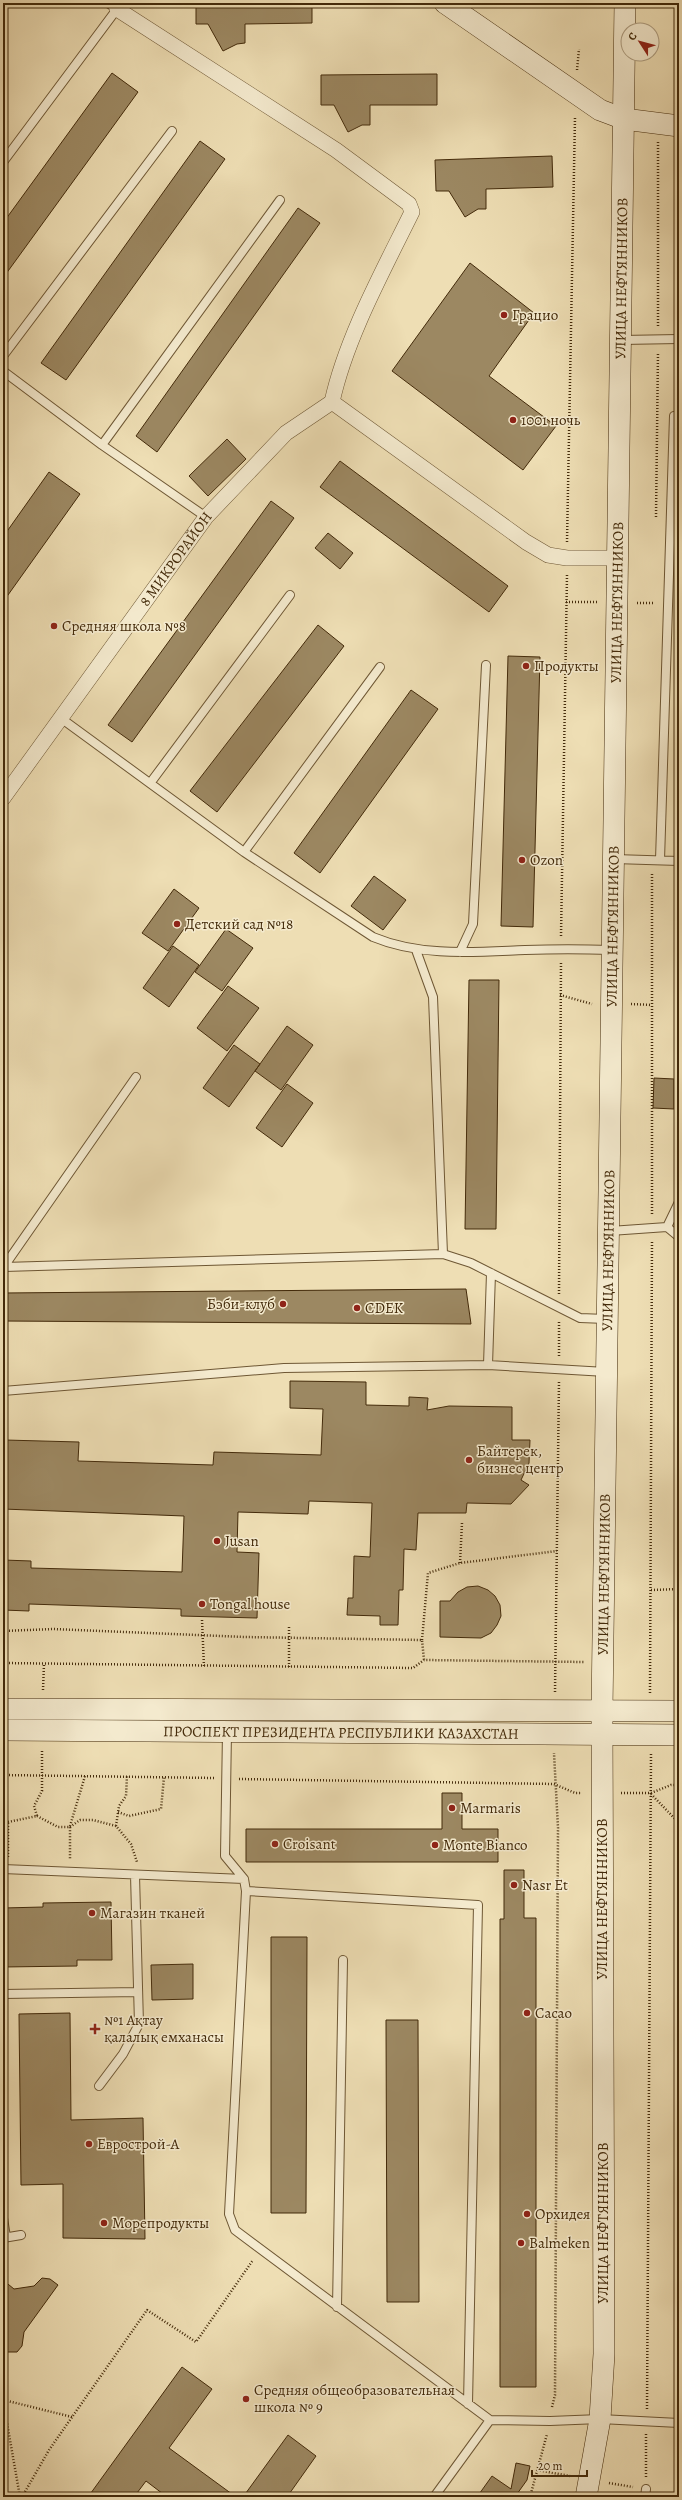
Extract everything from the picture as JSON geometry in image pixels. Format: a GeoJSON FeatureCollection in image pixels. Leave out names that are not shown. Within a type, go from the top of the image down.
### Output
{"type":"FeatureCollection","features":[{"type":"Feature","properties":{"kind":"street"},"geometry":{"type":"LineString","coordinates":[[445,3],[575,95],[600,110],[624,120],[670,126]]}},
{"type":"Feature","properties":{"kind":"street","name":"УЛИЦА НЕФТЯННИКОВ"},"geometry":{"type":"LineString","coordinates":[[586,2497],[600,2419],[604,2354],[602,1662],[612,950],[618,340],[624,120],[624,3]]}},
{"type":"Feature","properties":{"kind":"street"},"geometry":{"type":"LineString","coordinates":[[115,5],[336,150],[409,204],[412,212],[366,306],[337,382],[332,402],[526,542],[548,555],[567,558],[616,558]]}},
{"type":"Feature","properties":{"kind":"street","name":"8 МИКРОРАЙОН"},"geometry":{"type":"LineString","coordinates":[[3,798],[62,719],[206,518],[286,434],[332,402]]}},
{"type":"Feature","properties":{"kind":"street","name":"ПРОСПЕКТ ПРЕЗИДЕНТА РЕСПУБЛИКИ КАЗАХСТАН"},"geometry":{"type":"LineString","coordinates":[[3,1709],[554,1712],[679,1711]]}},
{"type":"Feature","properties":{"kind":"street","name":"ПРОСПЕКТ ПРЕЗИДЕНТА РЕСПУБЛИКИ КАЗАХСТАН"},"geometry":{"type":"LineString","coordinates":[[3,1730],[679,1735]]}},
{"type":"Feature","properties":{"kind":"lane"},"geometry":{"type":"LineString","coordinates":[[3,162],[115,5]]}},
{"type":"Feature","properties":{"kind":"lane"},"geometry":{"type":"LineString","coordinates":[[3,356],[172,132]]}},
{"type":"Feature","properties":{"kind":"lane"},"geometry":{"type":"LineString","coordinates":[[102,445],[280,200]]}},
{"type":"Feature","properties":{"kind":"lane"},"geometry":{"type":"LineString","coordinates":[[618,340],[679,339]]}},
{"type":"Feature","properties":{"kind":"lane"},"geometry":{"type":"LineString","coordinates":[[3,371],[102,445],[206,518]]}},
{"type":"Feature","properties":{"kind":"lane"},"geometry":{"type":"LineString","coordinates":[[656,860],[674,416]]}},
{"type":"Feature","properties":{"kind":"lane"},"geometry":{"type":"LineString","coordinates":[[152,782],[290,595]]}},
{"type":"Feature","properties":{"kind":"lane"},"geometry":{"type":"LineString","coordinates":[[460,952],[473,924],[486,665]]}},
{"type":"Feature","properties":{"kind":"lane"},"geometry":{"type":"LineString","coordinates":[[244,852],[380,667]]}},
{"type":"Feature","properties":{"kind":"lane"},"geometry":{"type":"LineString","coordinates":[[62,719],[152,782],[244,852],[373,937],[395,946],[416,950],[460,952],[561,948],[612,950]]}},
{"type":"Feature","properties":{"kind":"lane"},"geometry":{"type":"LineString","coordinates":[[613,859],[679,861]]}},
{"type":"Feature","properties":{"kind":"lane"},"geometry":{"type":"LineString","coordinates":[[416,950],[433,997],[443,1254]]}},
{"type":"Feature","properties":{"kind":"lane"},"geometry":{"type":"LineString","coordinates":[[3,1268],[136,1077]]}},
{"type":"Feature","properties":{"kind":"lane"},"geometry":{"type":"LineString","coordinates":[[667,1227],[679,1202]]}},
{"type":"Feature","properties":{"kind":"lane"},"geometry":{"type":"LineString","coordinates":[[608,1231],[667,1227],[679,1237]]}},
{"type":"Feature","properties":{"kind":"lane"},"geometry":{"type":"LineString","coordinates":[[3,1268],[443,1254],[471,1263],[580,1318],[607,1319]]}},
{"type":"Feature","properties":{"kind":"lane"},"geometry":{"type":"LineString","coordinates":[[488,1365],[491,1273]]}},
{"type":"Feature","properties":{"kind":"lane"},"geometry":{"type":"LineString","coordinates":[[3,1391],[284,1368],[488,1365],[606,1372]]}},
{"type":"Feature","properties":{"kind":"lane"},"geometry":{"type":"LineString","coordinates":[[227,1732],[225,1856],[244,1879],[246,1891],[229,2214],[235,2230],[490,2420],[550,2422],[600,2419],[679,2423]]}},
{"type":"Feature","properties":{"kind":"lane"},"geometry":{"type":"LineString","coordinates":[[5,1869],[244,1879]]}},
{"type":"Feature","properties":{"kind":"lane"},"geometry":{"type":"LineString","coordinates":[[99,2086],[123,2054],[139,2024],[138,1875]]}},
{"type":"Feature","properties":{"kind":"lane"},"geometry":{"type":"LineString","coordinates":[[246,1891],[478,1905],[468,2404]]}},
{"type":"Feature","properties":{"kind":"lane"},"geometry":{"type":"LineString","coordinates":[[338,2306],[343,1960]]}},
{"type":"Feature","properties":{"kind":"lane"},"geometry":{"type":"LineString","coordinates":[[3,1994],[138,1992]]}},
{"type":"Feature","properties":{"kind":"lane"},"geometry":{"type":"LineString","coordinates":[[3,2218],[4,2237],[21,2235]]}},
{"type":"Feature","properties":{"kind":"lane"},"geometry":{"type":"LineString","coordinates":[[434,2497],[490,2420]]}},
{"type":"Feature","properties":{"kind":"path"},"geometry":{"type":"LineString","coordinates":[[554,1712],[556,1662],[559,1369],[561,948],[575,95],[579,49]]}},
{"type":"Feature","properties":{"kind":"path"},"geometry":{"type":"LineString","coordinates":[[656,525],[658,339],[656,149],[670,126]]}},
{"type":"Feature","properties":{"kind":"path"},"geometry":{"type":"LineString","coordinates":[[655,595],[655,611]]}},
{"type":"Feature","properties":{"kind":"path"},"geometry":{"type":"LineString","coordinates":[[650,1711],[652,1228],[656,860]]}},
{"type":"Feature","properties":{"kind":"path"},"geometry":{"type":"LineString","coordinates":[[460,1563],[462,1523]]}},
{"type":"Feature","properties":{"kind":"path"},"geometry":{"type":"LineString","coordinates":[[424,1660],[422,1640],[428,1573],[460,1563],[557,1551]]}},
{"type":"Feature","properties":{"kind":"path"},"geometry":{"type":"LineString","coordinates":[[651,1590],[679,1589]]}},
{"type":"Feature","properties":{"kind":"path"},"geometry":{"type":"LineString","coordinates":[[202,1620],[204,1667]]}},
{"type":"Feature","properties":{"kind":"path"},"geometry":{"type":"LineString","coordinates":[[289,1627],[289,1667]]}},
{"type":"Feature","properties":{"kind":"path"},"geometry":{"type":"LineString","coordinates":[[3,1631],[53,1629],[202,1636],[422,1640]]}},
{"type":"Feature","properties":{"kind":"path"},"geometry":{"type":"LineString","coordinates":[[3,1663],[204,1667],[413,1668],[424,1660],[602,1662]]}},
{"type":"Feature","properties":{"kind":"path"},"geometry":{"type":"LineString","coordinates":[[37,1816],[34,1806],[42,1791],[43,1775],[41,1730]]}},
{"type":"Feature","properties":{"kind":"path"},"geometry":{"type":"LineString","coordinates":[[530,2497],[550,2422],[555,2395],[558,1828],[554,1784],[554,1734]]}},
{"type":"Feature","properties":{"kind":"path"},"geometry":{"type":"LineString","coordinates":[[645,2493],[647,2422],[652,1735]]}},
{"type":"Feature","properties":{"kind":"path"},"geometry":{"type":"LineString","coordinates":[[3,1775],[554,1784]]}},
{"type":"Feature","properties":{"kind":"path"},"geometry":{"type":"LineString","coordinates":[[70,1872],[70,1827],[84,1776]]}},
{"type":"Feature","properties":{"kind":"path"},"geometry":{"type":"LineString","coordinates":[[116,1826],[119,1806],[126,1796],[127,1776]]}},
{"type":"Feature","properties":{"kind":"path"},"geometry":{"type":"LineString","coordinates":[[118,1812],[129,1816],[161,1809],[164,1777]]}},
{"type":"Feature","properties":{"kind":"path"},"geometry":{"type":"LineString","coordinates":[[651,1794],[679,1823]]}},
{"type":"Feature","properties":{"kind":"path"},"geometry":{"type":"LineString","coordinates":[[3,1821],[8,1822],[37,1816],[58,1828],[70,1827],[80,1820],[93,1820],[116,1826],[130,1844],[138,1875]]}},
{"type":"Feature","properties":{"kind":"path"},"geometry":{"type":"LineString","coordinates":[[5,1869],[8,1822]]}},
{"type":"Feature","properties":{"kind":"path"},"geometry":{"type":"LineString","coordinates":[[21,2497],[72,2417],[148,2310],[196,2342],[260,2250]]}},
{"type":"Feature","properties":{"kind":"path"},"geometry":{"type":"LineString","coordinates":[[21,2497],[3,2400],[72,2417]]}},
{"type":"Feature","properties":{"kind":"building"},"geometry":{"type":"Polygon","coordinates":[[[196,3],[312,3],[312,23],[245,24],[245,43],[237,44],[223,51],[208,24],[196,24],[196,3]]]}},
{"type":"Feature","properties":{"kind":"building"},"geometry":{"type":"Polygon","coordinates":[[[112,73],[138,92],[3,278],[3,223],[112,73]]]}},
{"type":"Feature","properties":{"kind":"building"},"geometry":{"type":"Polygon","coordinates":[[[437,74],[437,105],[370,105],[370,125],[362,125],[348,132],[334,105],[321,105],[321,75],[437,74]]]}},
{"type":"Feature","properties":{"kind":"building"},"geometry":{"type":"Polygon","coordinates":[[[200,141],[225,159],[66,380],[41,363],[200,141]]]}},
{"type":"Feature","properties":{"kind":"building"},"geometry":{"type":"Polygon","coordinates":[[[552,156],[553,187],[486,189],[486,209],[478,209],[465,217],[449,191],[436,191],[435,160],[552,156]]]}},
{"type":"Feature","properties":{"kind":"building"},"geometry":{"type":"Polygon","coordinates":[[[298,208],[320,223],[157,452],[136,436],[298,208]]]}},
{"type":"Feature","properties":{"kind":"building"},"geometry":{"type":"Polygon","coordinates":[[[470,263],[534,313],[489,376],[556,426],[523,470],[392,371],[470,263]]]}},
{"type":"Feature","properties":{"kind":"building"},"geometry":{"type":"Polygon","coordinates":[[[227,439],[246,459],[208,496],[189,476],[227,439]]]}},
{"type":"Feature","properties":{"kind":"building"},"geometry":{"type":"Polygon","coordinates":[[[340,461],[508,586],[489,612],[320,487],[340,461]]]}},
{"type":"Feature","properties":{"kind":"building"},"geometry":{"type":"Polygon","coordinates":[[[49,472],[80,494],[3,602],[3,537],[49,472]]]}},
{"type":"Feature","properties":{"kind":"building"},"geometry":{"type":"Polygon","coordinates":[[[271,501],[294,518],[132,742],[108,725],[271,501]]]}},
{"type":"Feature","properties":{"kind":"building"},"geometry":{"type":"Polygon","coordinates":[[[328,533],[353,553],[340,569],[315,548],[328,533]]]}},
{"type":"Feature","properties":{"kind":"building"},"geometry":{"type":"Polygon","coordinates":[[[318,625],[344,646],[217,812],[190,791],[318,625]]]}},
{"type":"Feature","properties":{"kind":"building"},"geometry":{"type":"Polygon","coordinates":[[[508,656],[540,657],[533,927],[501,926],[508,656]]]}},
{"type":"Feature","properties":{"kind":"building"},"geometry":{"type":"Polygon","coordinates":[[[411,690],[438,709],[320,873],[294,853],[411,690]]]}},
{"type":"Feature","properties":{"kind":"building"},"geometry":{"type":"Polygon","coordinates":[[[374,876],[406,900],[383,930],[351,906],[374,876]]]}},
{"type":"Feature","properties":{"kind":"building"},"geometry":{"type":"Polygon","coordinates":[[[174,889],[199,908],[168,951],[142,933],[174,889]]]}},
{"type":"Feature","properties":{"kind":"building"},"geometry":{"type":"Polygon","coordinates":[[[226,929],[253,948],[222,991],[195,972],[226,929]]]}},
{"type":"Feature","properties":{"kind":"building"},"geometry":{"type":"Polygon","coordinates":[[[173,946],[199,965],[169,1007],[143,988],[173,946]]]}},
{"type":"Feature","properties":{"kind":"building"},"geometry":{"type":"Polygon","coordinates":[[[469,980],[499,980],[496,1229],[465,1229],[469,980]]]}},
{"type":"Feature","properties":{"kind":"building"},"geometry":{"type":"Polygon","coordinates":[[[228,986],[259,1008],[227,1051],[197,1028],[228,986]]]}},
{"type":"Feature","properties":{"kind":"building"},"geometry":{"type":"Polygon","coordinates":[[[287,1026],[313,1045],[281,1090],[255,1071],[287,1026]]]}},
{"type":"Feature","properties":{"kind":"building"},"geometry":{"type":"Polygon","coordinates":[[[234,1045],[260,1064],[229,1107],[203,1088],[234,1045]]]}},
{"type":"Feature","properties":{"kind":"building"},"geometry":{"type":"Polygon","coordinates":[[[654,1078],[674,1079],[674,1109],[653,1108],[654,1078]]]}},
{"type":"Feature","properties":{"kind":"building"},"geometry":{"type":"Polygon","coordinates":[[[287,1084],[313,1103],[282,1147],[256,1128],[287,1084]]]}},
{"type":"Feature","properties":{"kind":"building"},"geometry":{"type":"Polygon","coordinates":[[[466,1289],[471,1324],[3,1321],[3,1293],[466,1289]]]}},
{"type":"Feature","properties":{"kind":"building"},"geometry":{"type":"Polygon","coordinates":[[[290,1381],[366,1382],[366,1405],[409,1406],[409,1397],[428,1398],[427,1410],[449,1406],[512,1407],[512,1440],[530,1440],[529,1463],[521,1480],[529,1485],[511,1504],[467,1503],[466,1513],[418,1513],[416,1550],[404,1549],[403,1590],[399,1590],[398,1625],[380,1625],[380,1616],[347,1615],[348,1598],[353,1598],[354,1556],[370,1557],[372,1503],[309,1501],[308,1514],[238,1512],[237,1552],[259,1553],[257,1618],[181,1616],[181,1609],[29,1604],[29,1611],[3,1610],[3,1560],[31,1561],[31,1568],[182,1572],[184,1516],[3,1509],[5,1440],[79,1442],[78,1461],[213,1465],[214,1452],[321,1455],[323,1409],[290,1408],[290,1381]]]}},
{"type":"Feature","properties":{"kind":"building"},"geometry":{"type":"Polygon","coordinates":[[[478,1586],[488,1590],[495,1596],[500,1605],[501,1616],[497,1625],[491,1633],[481,1638],[440,1637],[440,1601],[450,1601],[458,1592],[467,1587],[478,1586]]]}},
{"type":"Feature","properties":{"kind":"building"},"geometry":{"type":"Polygon","coordinates":[[[442,1793],[462,1793],[462,1829],[498,1829],[498,1862],[246,1862],[246,1829],[442,1829],[442,1793]]]}},
{"type":"Feature","properties":{"kind":"building"},"geometry":{"type":"Polygon","coordinates":[[[504,1870],[524,1870],[524,1918],[536,1918],[536,2387],[500,2387],[500,1919],[504,1919],[504,1870]]]}},
{"type":"Feature","properties":{"kind":"building"},"geometry":{"type":"Polygon","coordinates":[[[111,1902],[112,1960],[77,1960],[77,1966],[3,1967],[3,1908],[43,1907],[43,1903],[111,1902]]]}},
{"type":"Feature","properties":{"kind":"building"},"geometry":{"type":"Polygon","coordinates":[[[271,1937],[307,1937],[306,2213],[271,2213],[271,1937]]]}},
{"type":"Feature","properties":{"kind":"building"},"geometry":{"type":"Polygon","coordinates":[[[193,1964],[193,1999],[152,2000],[151,1965],[193,1964]]]}},
{"type":"Feature","properties":{"kind":"building"},"geometry":{"type":"Polygon","coordinates":[[[70,2013],[71,2120],[143,2118],[145,2239],[63,2238],[63,2184],[21,2185],[19,2014],[70,2013]]]}},
{"type":"Feature","properties":{"kind":"building"},"geometry":{"type":"Polygon","coordinates":[[[386,2020],[418,2020],[419,2302],[387,2302],[386,2020]]]}},
{"type":"Feature","properties":{"kind":"building"},"geometry":{"type":"Polygon","coordinates":[[[42,2278],[50,2279],[58,2285],[24,2332],[22,2346],[17,2352],[8,2352],[3,2348],[3,2280],[14,2289],[34,2286],[42,2278]]]}},
{"type":"Feature","properties":{"kind":"building"},"geometry":{"type":"Polygon","coordinates":[[[182,2367],[212,2389],[169,2448],[236,2497],[167,2497],[146,2481],[134,2497],[88,2497],[182,2367]]]}},
{"type":"Feature","properties":{"kind":"building"},"geometry":{"type":"Polygon","coordinates":[[[288,2435],[316,2456],[287,2497],[243,2497],[288,2435]]]}},
{"type":"Feature","properties":{"kind":"building"},"geometry":{"type":"Polygon","coordinates":[[[516,2463],[530,2466],[527,2480],[517,2494],[521,2497],[477,2497],[492,2476],[511,2489],[516,2463]]]}},
{"type":"Feature","properties":{"kind":"place","name":"Грацио"},"geometry":{"type":"Point","coordinates":[504,315]}},
{"type":"Feature","properties":{"kind":"place","name":"1001 ночь"},"geometry":{"type":"Point","coordinates":[513,420]}},
{"type":"Feature","properties":{"kind":"place","name":"Средняя школа №8"},"geometry":{"type":"Point","coordinates":[54,626]}},
{"type":"Feature","properties":{"kind":"place","name":"Продукты"},"geometry":{"type":"Point","coordinates":[526,666]}},
{"type":"Feature","properties":{"kind":"place","name":"Ozon"},"geometry":{"type":"Point","coordinates":[522,860]}},
{"type":"Feature","properties":{"kind":"place","name":"Детский сад №18"},"geometry":{"type":"Point","coordinates":[177,924]}},
{"type":"Feature","properties":{"kind":"place","name":"Бэби-клуб"},"geometry":{"type":"Point","coordinates":[283,1304]}},
{"type":"Feature","properties":{"kind":"place","name":"CDEK"},"geometry":{"type":"Point","coordinates":[357,1308]}},
{"type":"Feature","properties":{"kind":"place","name":"Байтерек, бизнес центр"},"geometry":{"type":"Point","coordinates":[469,1460]}},
{"type":"Feature","properties":{"kind":"place","name":"Jusan"},"geometry":{"type":"Point","coordinates":[217,1541]}},
{"type":"Feature","properties":{"kind":"place","name":"Tongal house"},"geometry":{"type":"Point","coordinates":[202,1604]}},
{"type":"Feature","properties":{"kind":"place","name":"Marmaris"},"geometry":{"type":"Point","coordinates":[452,1808]}},
{"type":"Feature","properties":{"kind":"place","name":"Croisant"},"geometry":{"type":"Point","coordinates":[275,1844]}},
{"type":"Feature","properties":{"kind":"place","name":"Monte Bianco"},"geometry":{"type":"Point","coordinates":[435,1845]}},
{"type":"Feature","properties":{"kind":"place","name":"Nasr Et"},"geometry":{"type":"Point","coordinates":[514,1885]}},
{"type":"Feature","properties":{"kind":"place","name":"Магазин тканей"},"geometry":{"type":"Point","coordinates":[92,1913]}},
{"type":"Feature","properties":{"kind":"place","name":"Cacao"},"geometry":{"type":"Point","coordinates":[527,2013]}},
{"type":"Feature","properties":{"kind":"place","name":"№1 Ақтау қалалық емханасы"},"geometry":{"type":"Point","coordinates":[95,2029]}},
{"type":"Feature","properties":{"kind":"place","name":"Еврострой-А"},"geometry":{"type":"Point","coordinates":[89,2144]}},
{"type":"Feature","properties":{"kind":"place","name":"Орхидея"},"geometry":{"type":"Point","coordinates":[527,2214]}},
{"type":"Feature","properties":{"kind":"place","name":"Морепродукты"},"geometry":{"type":"Point","coordinates":[104,2223]}},
{"type":"Feature","properties":{"kind":"place","name":"Balmeken"},"geometry":{"type":"Point","coordinates":[521,2243]}},
{"type":"Feature","properties":{"kind":"place","name":"Средняя общеобразовательная школа № 9"},"geometry":{"type":"Point","coordinates":[246,2399]}}]}
